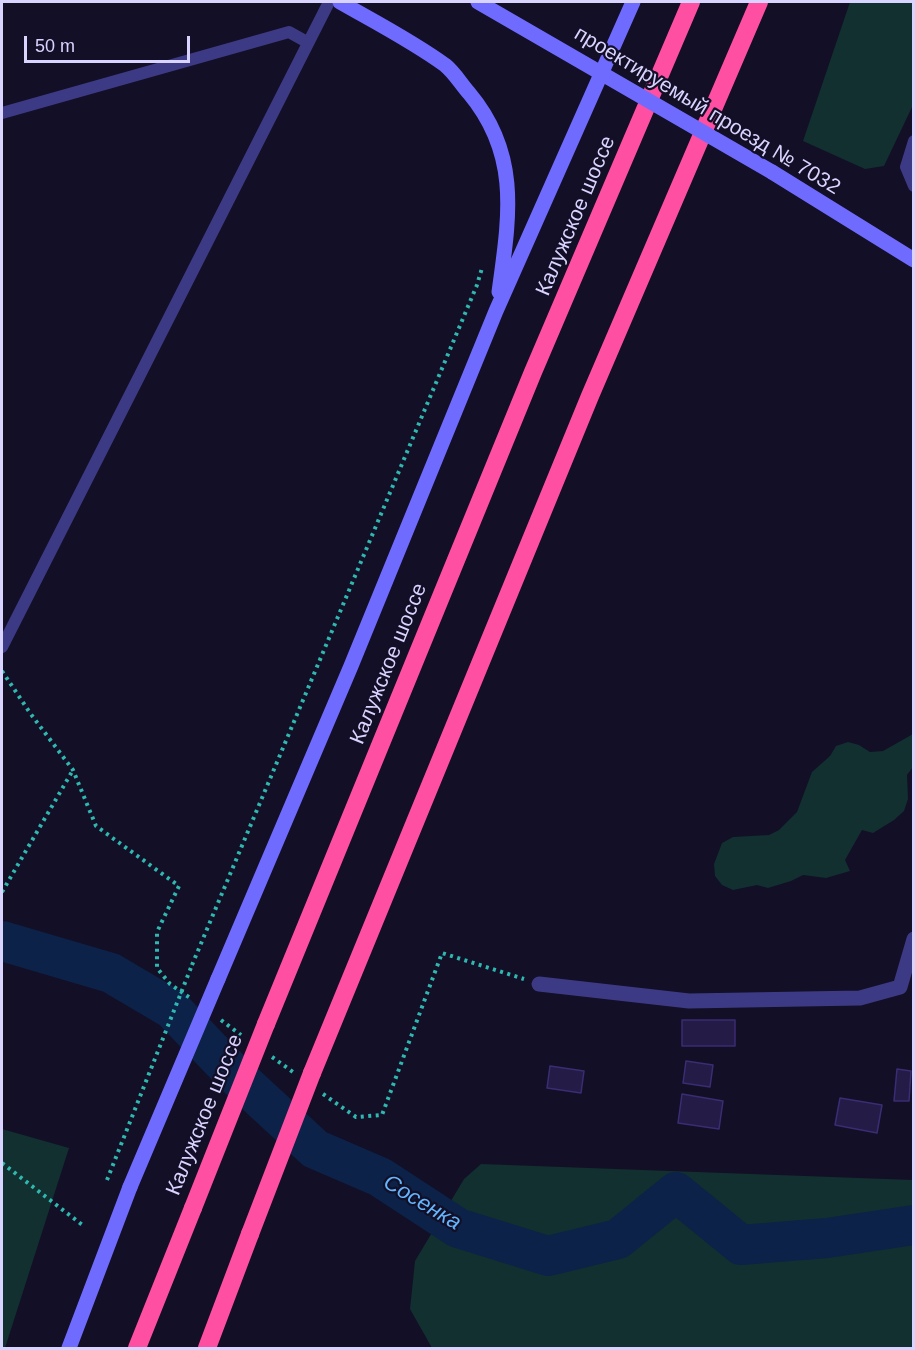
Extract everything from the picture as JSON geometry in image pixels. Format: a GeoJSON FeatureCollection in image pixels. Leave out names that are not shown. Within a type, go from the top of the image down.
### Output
{"type":"FeatureCollection","features":[{"type":"Feature","properties":{"kind":"highway","name":"Калужское шоссе"},"geometry":{"type":"LineString","coordinates":[[137,1348],[266,1024],[529,383],[691,2]]}},
{"type":"Feature","properties":{"kind":"highway"},"geometry":{"type":"LineString","coordinates":[[207,1348],[312,1073],[590,396],[759,2]]}},
{"type":"Feature","properties":{"kind":"main road"},"geometry":{"type":"LineString","coordinates":[[340,2],[447,67],[481,108],[498,140],[507,176],[508,221],[496,311]]}},
{"type":"Feature","properties":{"kind":"main road","name":"проектируемый проезд № 7032"},"geometry":{"type":"LineString","coordinates":[[478,2],[772,172],[914,260]]}},
{"type":"Feature","properties":{"kind":"main road"},"geometry":{"type":"LineString","coordinates":[[69,1348],[130,1187],[356,655],[496,311],[633,2]]}},
{"type":"Feature","properties":{"kind":"street"},"geometry":{"type":"LineString","coordinates":[[539,984],[689,1001],[860,998],[900,987],[914,939]]}},
{"type":"Feature","properties":{"kind":"lane"},"geometry":{"type":"LineString","coordinates":[[2,647],[329,2]]}},
{"type":"Feature","properties":{"kind":"lane"},"geometry":{"type":"LineString","coordinates":[[2,113],[288,32],[307,42]]}},
{"type":"Feature","properties":{"kind":"lane"},"geometry":{"type":"LineString","coordinates":[[914,141],[906,167],[914,186]]}},
{"type":"Feature","properties":{"kind":"path"},"geometry":{"type":"LineString","coordinates":[[107,1180],[192,965],[477,285],[482,265]]}},
{"type":"Feature","properties":{"kind":"path"},"geometry":{"type":"LineString","coordinates":[[2,892],[73,770]]}},
{"type":"Feature","properties":{"kind":"path"},"geometry":{"type":"LineString","coordinates":[[2,1163],[85,1227]]}},
{"type":"Feature","properties":{"kind":"green space"},"geometry":{"type":"Polygon","coordinates":[[[850,2],[913,2],[913,105],[884,166],[865,169],[803,141],[850,2]]]}},
{"type":"Feature","properties":{"kind":"green space"},"geometry":{"type":"Polygon","coordinates":[[[913,734],[913,767],[907,775],[908,799],[904,811],[873,833],[862,830],[845,860],[850,871],[826,878],[803,875],[768,888],[757,885],[733,890],[722,885],[715,876],[714,864],[722,843],[733,837],[769,835],[779,830],[797,812],[812,772],[830,756],[836,746],[848,742],[859,745],[870,752],[883,751],[913,734]]]}},
{"type":"Feature","properties":{"kind":"green space"},"geometry":{"type":"Polygon","coordinates":[[[2,1129],[69,1148],[5,1348],[2,1348],[2,1129]]]}},
{"type":"Feature","properties":{"kind":"green space"},"geometry":{"type":"Polygon","coordinates":[[[481,1164],[913,1180],[913,1348],[432,1348],[410,1309],[415,1261],[464,1179],[481,1164]]]}},
{"type":"Feature","properties":{"kind":"building"},"geometry":{"type":"Polygon","coordinates":[[[682,1020],[735,1020],[735,1046],[682,1046],[682,1020]]]}},
{"type":"Feature","properties":{"kind":"building"},"geometry":{"type":"Polygon","coordinates":[[[686,1061],[713,1065],[710,1087],[683,1083],[686,1061]]]}},
{"type":"Feature","properties":{"kind":"building"},"geometry":{"type":"Polygon","coordinates":[[[550,1066],[584,1071],[581,1093],[547,1088],[550,1066]]]}},
{"type":"Feature","properties":{"kind":"building"},"geometry":{"type":"Polygon","coordinates":[[[897,1069],[911,1071],[909,1101],[894,1101],[897,1069]]]}},
{"type":"Feature","properties":{"kind":"building"},"geometry":{"type":"Polygon","coordinates":[[[682,1094],[723,1101],[719,1129],[678,1123],[682,1094]]]}},
{"type":"Feature","properties":{"kind":"building"},"geometry":{"type":"Polygon","coordinates":[[[840,1098],[882,1105],[877,1133],[835,1125],[840,1098]]]}},
{"type":"Feature","properties":{"kind":"waterway","name":"Сосенка"},"geometry":{"type":"LineString","coordinates":[[2,941],[111,973],[172,1009],[234,1074],[315,1149],[380,1177],[458,1228],[548,1256],[618,1239],[676,1192],[741,1245],[827,1238],[914,1225]]}}]}
